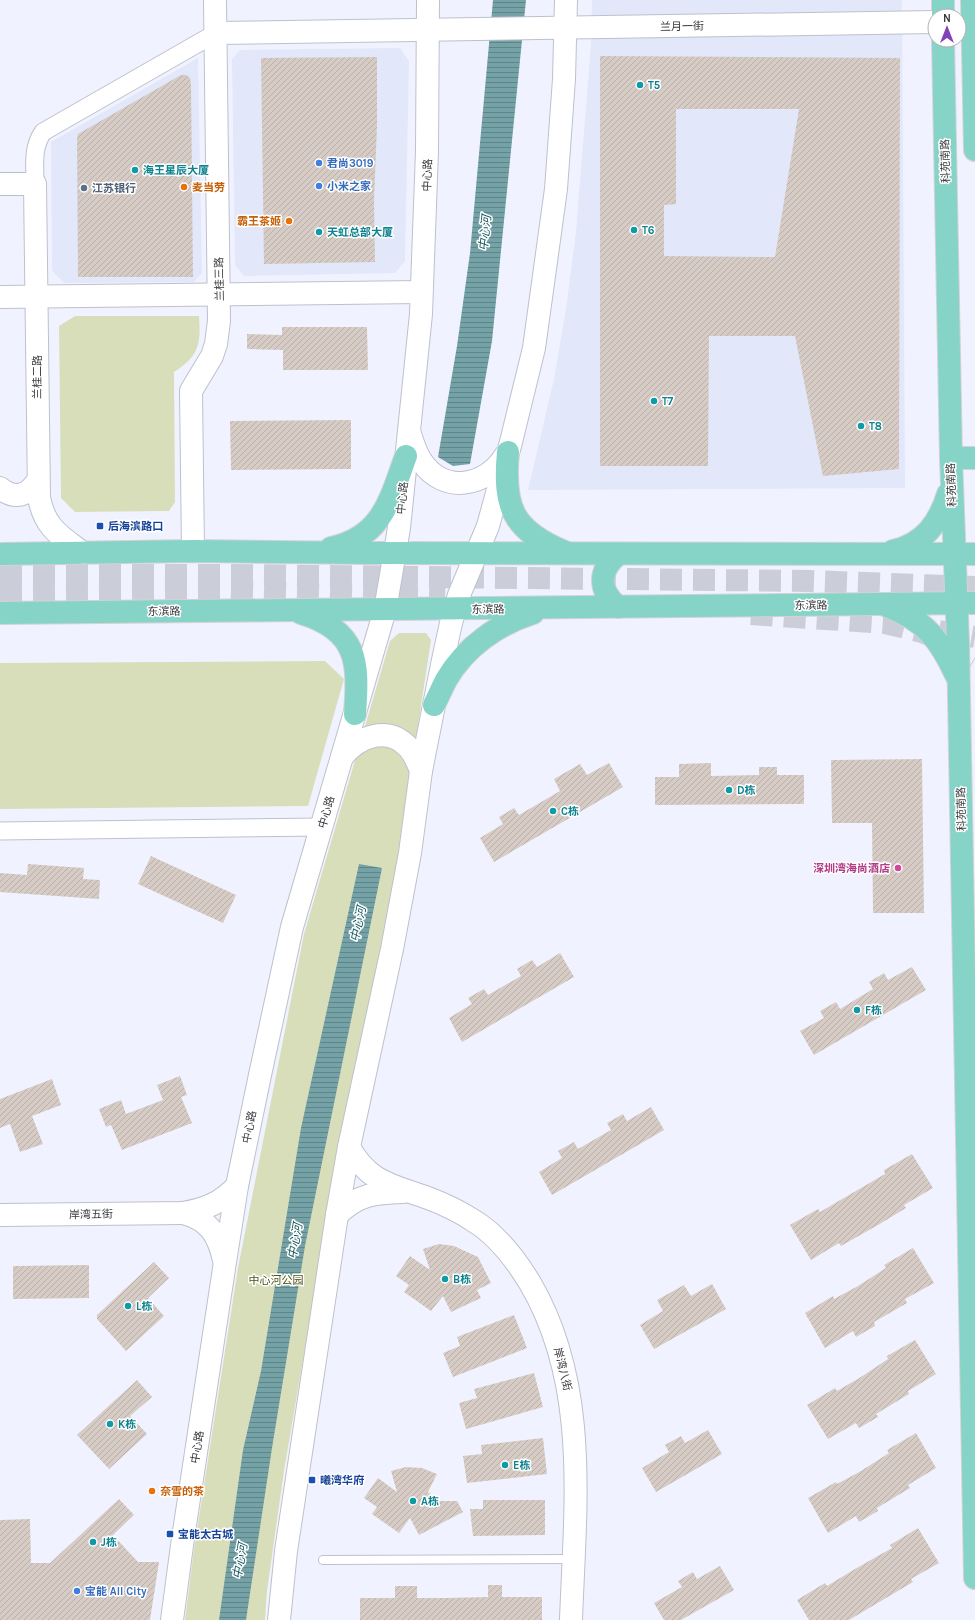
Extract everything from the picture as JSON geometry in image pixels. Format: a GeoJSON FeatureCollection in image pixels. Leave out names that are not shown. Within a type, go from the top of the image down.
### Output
{"type":"FeatureCollection","features":[{"type":"Feature","properties":{"kind":"main road","name":"兰桂三路"},"geometry":{"type":"LineString","coordinates":[[193,551],[191,390],[212,356],[216,344],[219,321],[220,294],[215,0]]}},
{"type":"Feature","properties":{"kind":"main road","name":"中心路"},"geometry":{"type":"LineString","coordinates":[[172,1620],[183,1538],[237,1186],[260,1075],[292,927],[386,610],[395,553],[419,332],[427,151],[436,30],[428,0]]}},
{"type":"Feature","properties":{"kind":"main road"},"geometry":{"type":"LineString","coordinates":[[972,3],[975,150]]}},
{"type":"Feature","properties":{"kind":"main road","name":"兰月一街"},"geometry":{"type":"LineString","coordinates":[[216,34],[436,30],[561,16],[927,11]]}},
{"type":"Feature","properties":{"kind":"main road"},"geometry":{"type":"LineString","coordinates":[[279,1620],[286,1551],[349,1148],[392,949],[410,853],[421,771],[450,623],[459,595],[488,526],[534,348],[553,222],[564,86],[561,16]]}},
{"type":"Feature","properties":{"kind":"main road","name":"科苑南路"},"geometry":{"type":"LineString","coordinates":[[943,48],[951,482],[965,554],[966,603],[959,681],[968,762],[975,1578]]}},
{"type":"Feature","properties":{"kind":"main road"},"geometry":{"type":"LineString","coordinates":[[0,184],[35,184]]}},
{"type":"Feature","properties":{"kind":"main road","name":"兰桂二路"},"geometry":{"type":"LineString","coordinates":[[35,184],[39,497],[45,518],[63,538],[83,553]]}},
{"type":"Feature","properties":{"kind":"main road"},"geometry":{"type":"LineString","coordinates":[[0,297],[421,292]]}},
{"type":"Feature","properties":{"kind":"main road"},"geometry":{"type":"LineString","coordinates":[[409,428],[414,446],[421,462],[430,471],[442,479],[456,483],[482,479],[500,465],[508,452]]}},
{"type":"Feature","properties":{"kind":"main road"},"geometry":{"type":"LineString","coordinates":[[508,452],[506,482],[507,496],[511,508],[518,520],[531,534],[548,545],[570,554]]}},
{"type":"Feature","properties":{"kind":"main road"},"geometry":{"type":"LineString","coordinates":[[314,552],[341,546],[355,540],[376,523],[384,512],[390,499],[406,456]]}},
{"type":"Feature","properties":{"kind":"main road"},"geometry":{"type":"LineString","coordinates":[[951,458],[975,458]]}},
{"type":"Feature","properties":{"kind":"main road"},"geometry":{"type":"LineString","coordinates":[[0,488],[9,494],[22,494],[32,488],[38,480]]}},
{"type":"Feature","properties":{"kind":"main road"},"geometry":{"type":"LineString","coordinates":[[882,554],[901,550],[915,543],[929,532],[940,517],[951,482]]}},
{"type":"Feature","properties":{"kind":"main road"},"geometry":{"type":"LineString","coordinates":[[0,554],[193,551],[570,554],[965,554]]}},
{"type":"Feature","properties":{"kind":"main road"},"geometry":{"type":"LineString","coordinates":[[618,554],[607,565],[603,582],[605,592],[610,600],[618,607]]}},
{"type":"Feature","properties":{"kind":"main road","name":"东滨路"},"geometry":{"type":"LineString","coordinates":[[0,613],[966,603]]}},
{"type":"Feature","properties":{"kind":"main road"},"geometry":{"type":"LineString","coordinates":[[882,604],[906,613],[922,624],[943,649],[959,681]]}},
{"type":"Feature","properties":{"kind":"main road"},"geometry":{"type":"LineString","coordinates":[[434,705],[446,679],[459,661],[474,645],[493,630],[519,617],[550,608]]}},
{"type":"Feature","properties":{"kind":"main road"},"geometry":{"type":"LineString","coordinates":[[290,610],[317,618],[338,632],[348,645],[356,665],[358,684],[355,714]]}},
{"type":"Feature","properties":{"kind":"main road"},"geometry":{"type":"LineString","coordinates":[[342,757],[349,748],[358,741],[370,736],[380,735],[391,737],[400,741],[409,749],[421,771]]}},
{"type":"Feature","properties":{"kind":"main road","name":"岸湾八街"},"geometry":{"type":"LineString","coordinates":[[349,1148],[361,1166],[379,1180],[444,1204],[476,1222],[508,1252],[538,1296],[557,1345],[569,1390],[573,1421],[575,1498],[571,1620]]}},
{"type":"Feature","properties":{"kind":"main road"},"geometry":{"type":"LineString","coordinates":[[183,1213],[211,1206],[222,1200],[237,1186]]}},
{"type":"Feature","properties":{"kind":"main road"},"geometry":{"type":"LineString","coordinates":[[338,1215],[356,1200],[367,1196],[379,1193],[406,1191]]}},
{"type":"Feature","properties":{"kind":"main road"},"geometry":{"type":"LineString","coordinates":[[183,1213],[194,1216],[208,1225],[216,1235],[225,1262]]}},
{"type":"Feature","properties":{"kind":"main road","name":"岸湾五街"},"geometry":{"type":"LineString","coordinates":[[0,1215],[183,1213]]}},
{"type":"Feature","properties":{"kind":"street"},"geometry":{"type":"LineString","coordinates":[[35,184],[35,149],[43,132],[216,34]]}},
{"type":"Feature","properties":{"kind":"street"},"geometry":{"type":"LineString","coordinates":[[0,831],[321,827]]}},
{"type":"Feature","properties":{"kind":"lane"},"geometry":{"type":"LineString","coordinates":[[323,1560],[573,1559]]}},
{"type":"Feature","properties":{"kind":"shaded area"},"geometry":{"type":"Polygon","coordinates":[[[592,0],[902,0],[905,488],[528,490],[554,379],[566,309],[576,232],[591,44],[592,0]]]}},
{"type":"Feature","properties":{"kind":"shaded area"},"geometry":{"type":"Polygon","coordinates":[[[400,48],[409,61],[405,261],[395,273],[244,276],[235,265],[232,59],[240,50],[400,48]]]}},
{"type":"Feature","properties":{"kind":"shaded area","name":"海王星辰大厦"},"geometry":{"type":"Polygon","coordinates":[[[198,58],[202,273],[194,282],[64,283],[52,271],[51,142],[198,58]]]}},
{"type":"Feature","properties":{"kind":"green space"},"geometry":{"type":"Polygon","coordinates":[[[75,316],[199,316],[199,342],[197,348],[189,360],[174,372],[175,502],[169,511],[75,512],[61,498],[59,326],[75,316]]]}},
{"type":"Feature","properties":{"kind":"green space","name":"中心河公园"},"geometry":{"type":"Polygon","coordinates":[[[399,633],[426,633],[431,640],[397,864],[371,1004],[335,1172],[284,1471],[267,1591],[265,1620],[185,1620],[194,1549],[238,1268],[304,934],[390,641],[399,633]]]}},
{"type":"Feature","properties":{"kind":"green space"},"geometry":{"type":"Polygon","coordinates":[[[325,661],[344,679],[308,806],[0,809],[0,663],[325,661]]]}},
{"type":"Feature","properties":{"kind":"water","name":"中心河"},"geometry":{"type":"Polygon","coordinates":[[[493,0],[526,0],[492,341],[470,464],[453,466],[438,457],[457,346],[470,253],[493,0]]]}},
{"type":"Feature","properties":{"kind":"water","name":"中心河"},"geometry":{"type":"Polygon","coordinates":[[[359,864],[382,868],[305,1246],[246,1620],[219,1620],[243,1450],[261,1371],[301,1128],[359,864]]]}},
{"type":"Feature","properties":{"kind":"building"},"geometry":{"type":"Polygon","coordinates":[[[600,56],[900,58],[899,469],[823,476],[795,336],[709,336],[708,466],[600,466],[600,56]],[[676,109],[676,204],[664,205],[664,256],[775,257],[799,109],[676,109]]]}},
{"type":"Feature","properties":{"kind":"building","name":"君尚3019"},"geometry":{"type":"Polygon","coordinates":[[[377,57],[377,126],[374,199],[375,262],[264,264],[261,58],[377,57]]]}},
{"type":"Feature","properties":{"kind":"building","name":"海王星辰大厦"},"geometry":{"type":"Polygon","coordinates":[[[181,75],[186,75],[190,78],[191,84],[193,277],[78,277],[78,134],[181,75]]]}},
{"type":"Feature","properties":{"kind":"building"},"geometry":{"type":"Polygon","coordinates":[[[282,327],[367,327],[368,370],[283,370],[283,350],[247,349],[247,334],[282,335],[282,327]]]}},
{"type":"Feature","properties":{"kind":"building"},"geometry":{"type":"Polygon","coordinates":[[[351,420],[351,469],[231,470],[230,421],[351,420]]]}},
{"type":"Feature","properties":{"kind":"building","name":"深圳湾海尚酒店"},"geometry":{"type":"Polygon","coordinates":[[[922,759],[924,913],[873,913],[872,823],[832,823],[831,760],[922,759]]]}},
{"type":"Feature","properties":{"kind":"building","name":"C栋"},"geometry":{"type":"Polygon","coordinates":[[[609,763],[623,787],[494,862],[480,838],[503,824],[499,817],[514,808],[519,815],[560,791],[554,779],[580,764],[587,775],[609,763]]]}},
{"type":"Feature","properties":{"kind":"building","name":"D栋"},"geometry":{"type":"Polygon","coordinates":[[[711,763],[711,776],[759,775],[759,767],[777,767],[777,775],[804,775],[804,804],[655,805],[655,777],[679,777],[679,764],[711,763]]]}},
{"type":"Feature","properties":{"kind":"building"},"geometry":{"type":"Polygon","coordinates":[[[151,856],[236,895],[223,923],[138,884],[151,856]]]}},
{"type":"Feature","properties":{"kind":"building"},"geometry":{"type":"Polygon","coordinates":[[[28,864],[84,868],[83,879],[100,880],[99,899],[0,892],[0,873],[27,875],[28,864]]]}},
{"type":"Feature","properties":{"kind":"building"},"geometry":{"type":"Polygon","coordinates":[[[560,953],[574,977],[462,1042],[449,1018],[472,1004],[468,998],[484,989],[488,995],[521,976],[517,969],[532,960],[537,967],[560,953]]]}},
{"type":"Feature","properties":{"kind":"building","name":"F栋"},"geometry":{"type":"Polygon","coordinates":[[[912,967],[926,990],[814,1055],[800,1031],[824,1018],[820,1011],[836,1002],[840,1009],[873,989],[869,982],[884,973],[888,980],[912,967]]]}},
{"type":"Feature","properties":{"kind":"building"},"geometry":{"type":"Polygon","coordinates":[[[180,1076],[187,1095],[181,1097],[192,1123],[122,1150],[111,1125],[106,1127],[99,1109],[121,1100],[126,1114],[163,1100],[157,1085],[180,1076]]]}},
{"type":"Feature","properties":{"kind":"building"},"geometry":{"type":"Polygon","coordinates":[[[52,1079],[61,1105],[32,1116],[43,1144],[20,1152],[10,1124],[0,1128],[0,1099],[52,1079]]]}},
{"type":"Feature","properties":{"kind":"building"},"geometry":{"type":"Polygon","coordinates":[[[651,1107],[664,1130],[552,1195],[539,1172],[562,1158],[558,1151],[574,1142],[578,1149],[611,1130],[607,1123],[623,1114],[627,1121],[651,1107]]]}},
{"type":"Feature","properties":{"kind":"building"},"geometry":{"type":"Polygon","coordinates":[[[912,1154],[933,1188],[904,1205],[906,1208],[878,1225],[841,1246],[839,1243],[811,1260],[790,1225],[818,1209],[820,1212],[885,1174],[884,1170],[912,1154]]]}},
{"type":"Feature","properties":{"kind":"building","name":"B栋"},"geometry":{"type":"Polygon","coordinates":[[[439,1244],[454,1246],[478,1257],[491,1283],[477,1290],[481,1298],[451,1312],[443,1296],[431,1311],[404,1292],[409,1285],[396,1276],[410,1256],[430,1270],[423,1249],[439,1244]]]}},
{"type":"Feature","properties":{"kind":"building"},"geometry":{"type":"Polygon","coordinates":[[[913,1248],[934,1283],[905,1299],[907,1303],[874,1322],[875,1326],[856,1337],[853,1331],[825,1348],[805,1313],[833,1296],[834,1299],[858,1286],[886,1268],[884,1265],[913,1248]]]}},
{"type":"Feature","properties":{"kind":"building","name":"L栋"},"geometry":{"type":"Polygon","coordinates":[[[154,1262],[169,1278],[148,1298],[164,1316],[126,1351],[97,1319],[97,1315],[154,1262]]]}},
{"type":"Feature","properties":{"kind":"building"},"geometry":{"type":"Polygon","coordinates":[[[89,1265],[89,1298],[13,1299],[13,1266],[89,1265]]]}},
{"type":"Feature","properties":{"kind":"building"},"geometry":{"type":"Polygon","coordinates":[[[712,1284],[726,1309],[654,1349],[640,1325],[663,1311],[657,1300],[684,1285],[691,1296],[712,1284]]]}},
{"type":"Feature","properties":{"kind":"building"},"geometry":{"type":"Polygon","coordinates":[[[514,1315],[527,1348],[453,1377],[443,1353],[460,1346],[457,1337],[514,1315]]]}},
{"type":"Feature","properties":{"kind":"building"},"geometry":{"type":"Polygon","coordinates":[[[915,1340],[936,1374],[908,1391],[909,1394],[876,1414],[878,1417],[859,1428],[856,1423],[828,1439],[807,1405],[835,1388],[837,1391],[861,1377],[888,1359],[887,1356],[915,1340]]]}},
{"type":"Feature","properties":{"kind":"building"},"geometry":{"type":"Polygon","coordinates":[[[534,1373],[543,1407],[466,1429],[459,1403],[477,1398],[474,1389],[534,1373]]]}},
{"type":"Feature","properties":{"kind":"building","name":"K栋"},"geometry":{"type":"Polygon","coordinates":[[[137,1380],[152,1397],[130,1416],[147,1434],[109,1469],[77,1435],[137,1380]]]}},
{"type":"Feature","properties":{"kind":"building"},"geometry":{"type":"Polygon","coordinates":[[[708,1430],[722,1454],[656,1492],[642,1468],[669,1452],[665,1445],[681,1436],[685,1443],[708,1430]]]}},
{"type":"Feature","properties":{"kind":"building"},"geometry":{"type":"Polygon","coordinates":[[[916,1433],[936,1468],[908,1485],[910,1488],[877,1508],[878,1511],[859,1522],[856,1516],[828,1533],[808,1498],[836,1482],[837,1484],[861,1471],[889,1453],[887,1450],[916,1433]]]}},
{"type":"Feature","properties":{"kind":"building","name":"E栋"},"geometry":{"type":"Polygon","coordinates":[[[543,1438],[547,1474],[467,1483],[463,1456],[482,1454],[481,1445],[543,1438]]]}},
{"type":"Feature","properties":{"kind":"building","name":"A栋"},"geometry":{"type":"Polygon","coordinates":[[[406,1467],[422,1468],[437,1474],[427,1494],[430,1492],[431,1501],[457,1501],[463,1512],[419,1535],[410,1518],[399,1533],[372,1514],[377,1507],[364,1498],[378,1478],[397,1492],[391,1471],[406,1467]]]}},
{"type":"Feature","properties":{"kind":"building","name":"宝能 All City"},"geometry":{"type":"Polygon","coordinates":[[[119,1499],[134,1515],[113,1535],[138,1562],[159,1562],[150,1620],[0,1620],[0,1520],[30,1519],[31,1563],[50,1563],[119,1499]]]}},
{"type":"Feature","properties":{"kind":"building"},"geometry":{"type":"Polygon","coordinates":[[[483,1500],[545,1500],[545,1535],[473,1536],[470,1509],[483,1509],[483,1500]]]}},
{"type":"Feature","properties":{"kind":"building"},"geometry":{"type":"Polygon","coordinates":[[[918,1528],[939,1563],[911,1579],[913,1582],[849,1620],[809,1620],[797,1600],[825,1583],[827,1586],[892,1548],[890,1545],[918,1528]]]}},
{"type":"Feature","properties":{"kind":"building"},"geometry":{"type":"Polygon","coordinates":[[[720,1566],[734,1590],[681,1620],[664,1620],[654,1603],[682,1587],[678,1581],[693,1572],[697,1579],[720,1566]]]}},
{"type":"Feature","properties":{"kind":"building"},"geometry":{"type":"Polygon","coordinates":[[[488,1585],[502,1585],[502,1597],[542,1597],[542,1620],[360,1620],[360,1598],[395,1598],[395,1586],[417,1586],[417,1598],[446,1598],[488,1597],[488,1585]]]}},
{"type":"Feature","properties":{"kind":"tunnel"},"geometry":{"type":"LineString","coordinates":[[0,575],[234,575],[809,581],[975,587]]}},
{"type":"Feature","properties":{"kind":"tunnel"},"geometry":{"type":"LineString","coordinates":[[0,594],[221,591],[445,599]]}},
{"type":"Feature","properties":{"kind":"tunnel"},"geometry":{"type":"LineString","coordinates":[[751,614],[885,623],[922,632],[944,641],[975,659]]}},
{"type":"Feature","properties":{"kind":"tunnel"},"geometry":{"type":"LineString","coordinates":[[939,631],[975,637]]}},
{"type":"Feature","properties":{"kind":"place","name":"T5"},"geometry":{"type":"Point","coordinates":[640,85]}},
{"type":"Feature","properties":{"kind":"place","name":"君尚3019"},"geometry":{"type":"Point","coordinates":[319,163]}},
{"type":"Feature","properties":{"kind":"place","name":"海王星辰大厦"},"geometry":{"type":"Point","coordinates":[135,170]}},
{"type":"Feature","properties":{"kind":"place","name":"小米之家"},"geometry":{"type":"Point","coordinates":[319,186]}},
{"type":"Feature","properties":{"kind":"place","name":"麦当劳"},"geometry":{"type":"Point","coordinates":[184,187]}},
{"type":"Feature","properties":{"kind":"place","name":"江苏银行"},"geometry":{"type":"Point","coordinates":[84,188]}},
{"type":"Feature","properties":{"kind":"place","name":"霸王茶姬"},"geometry":{"type":"Point","coordinates":[289,221]}},
{"type":"Feature","properties":{"kind":"place","name":"T6"},"geometry":{"type":"Point","coordinates":[634,230]}},
{"type":"Feature","properties":{"kind":"place","name":"天虹总部大厦"},"geometry":{"type":"Point","coordinates":[319,232]}},
{"type":"Feature","properties":{"kind":"place","name":"T7"},"geometry":{"type":"Point","coordinates":[654,401]}},
{"type":"Feature","properties":{"kind":"place","name":"T8"},"geometry":{"type":"Point","coordinates":[861,426]}},
{"type":"Feature","properties":{"kind":"place","name":"后海滨路口"},"geometry":{"type":"Point","coordinates":[100,526]}},
{"type":"Feature","properties":{"kind":"place","name":"D栋"},"geometry":{"type":"Point","coordinates":[729,790]}},
{"type":"Feature","properties":{"kind":"place","name":"C栋"},"geometry":{"type":"Point","coordinates":[553,811]}},
{"type":"Feature","properties":{"kind":"place","name":"深圳湾海尚酒店"},"geometry":{"type":"Point","coordinates":[898,868]}},
{"type":"Feature","properties":{"kind":"place","name":"F栋"},"geometry":{"type":"Point","coordinates":[857,1010]}},
{"type":"Feature","properties":{"kind":"place","name":"B栋"},"geometry":{"type":"Point","coordinates":[445,1279]}},
{"type":"Feature","properties":{"kind":"place","name":"L栋"},"geometry":{"type":"Point","coordinates":[128,1306]}},
{"type":"Feature","properties":{"kind":"place","name":"K栋"},"geometry":{"type":"Point","coordinates":[110,1424]}},
{"type":"Feature","properties":{"kind":"place","name":"E栋"},"geometry":{"type":"Point","coordinates":[505,1465]}},
{"type":"Feature","properties":{"kind":"place","name":"曦湾华府"},"geometry":{"type":"Point","coordinates":[312,1480]}},
{"type":"Feature","properties":{"kind":"place","name":"奈雪的茶"},"geometry":{"type":"Point","coordinates":[152,1491]}},
{"type":"Feature","properties":{"kind":"place","name":"A栋"},"geometry":{"type":"Point","coordinates":[413,1501]}},
{"type":"Feature","properties":{"kind":"place","name":"宝能太古城"},"geometry":{"type":"Point","coordinates":[170,1534]}},
{"type":"Feature","properties":{"kind":"place","name":"J栋"},"geometry":{"type":"Point","coordinates":[93,1542]}},
{"type":"Feature","properties":{"kind":"place","name":"宝能 All City"},"geometry":{"type":"Point","coordinates":[77,1591]}}]}
